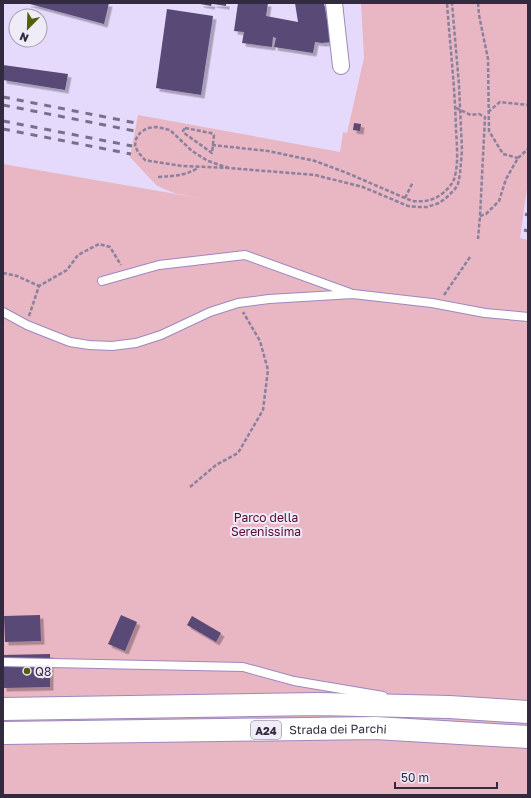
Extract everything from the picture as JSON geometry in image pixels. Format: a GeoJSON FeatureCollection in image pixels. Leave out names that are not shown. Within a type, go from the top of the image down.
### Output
{"type":"FeatureCollection","features":[{"type":"Feature","properties":{"kind":"highway","name":"Strada dei Parchi"},"geometry":{"type":"LineString","coordinates":[[3,709],[318,704],[449,707],[528,712]]}},
{"type":"Feature","properties":{"kind":"highway","name":"Strada dei Parchi"},"geometry":{"type":"LineString","coordinates":[[3,733],[375,728],[528,737]]}},
{"type":"Feature","properties":{"kind":"street"},"geometry":{"type":"LineString","coordinates":[[334,3],[341,66]]}},
{"type":"Feature","properties":{"kind":"lane"},"geometry":{"type":"LineString","coordinates":[[102,281],[159,265],[246,254],[353,294]]}},
{"type":"Feature","properties":{"kind":"lane"},"geometry":{"type":"LineString","coordinates":[[3,312],[70,342],[112,346],[136,343],[161,335],[210,312],[238,303],[269,299],[353,294],[432,303],[485,313],[528,317]]}},
{"type":"Feature","properties":{"kind":"lane"},"geometry":{"type":"LineString","coordinates":[[3,662],[243,667],[294,681],[449,707]]}},
{"type":"Feature","properties":{"kind":"path"},"geometry":{"type":"LineString","coordinates":[[212,145],[268,151],[315,161],[412,201],[420,202],[438,197],[448,189],[455,176],[457,152],[456,108],[447,3]]}},
{"type":"Feature","properties":{"kind":"path"},"geometry":{"type":"LineString","coordinates":[[229,168],[208,161],[192,151],[173,132],[157,127],[147,128],[140,133],[135,142],[136,148],[141,156],[145,160],[150,161],[182,166],[315,175],[363,187],[408,206],[427,207],[439,203],[446,198],[458,184],[462,150],[452,3]]}},
{"type":"Feature","properties":{"kind":"path"},"geometry":{"type":"LineString","coordinates":[[478,3],[488,59],[488,131],[503,154],[518,158]]}},
{"type":"Feature","properties":{"kind":"path"},"geometry":{"type":"LineString","coordinates":[[488,112],[500,102],[528,105]]}},
{"type":"Feature","properties":{"kind":"path"},"geometry":{"type":"LineString","coordinates":[[456,108],[471,115],[479,114],[485,117],[478,239]]}},
{"type":"Feature","properties":{"kind":"path"},"geometry":{"type":"LineString","coordinates":[[185,128],[211,133],[214,135],[212,145],[212,153],[183,131],[185,128]]}},
{"type":"Feature","properties":{"kind":"path"},"geometry":{"type":"LineString","coordinates":[[480,216],[486,214],[499,201],[506,179],[518,158],[528,149]]}},
{"type":"Feature","properties":{"kind":"path"},"geometry":{"type":"LineString","coordinates":[[158,177],[179,176],[190,173],[199,167]]}},
{"type":"Feature","properties":{"kind":"path"},"geometry":{"type":"LineString","coordinates":[[405,198],[413,182]]}},
{"type":"Feature","properties":{"kind":"path"},"geometry":{"type":"LineString","coordinates":[[27,324],[39,286],[67,270],[78,255],[99,244],[110,247],[126,274]]}},
{"type":"Feature","properties":{"kind":"path"},"geometry":{"type":"LineString","coordinates":[[432,303],[444,295],[470,257]]}},
{"type":"Feature","properties":{"kind":"path"},"geometry":{"type":"LineString","coordinates":[[3,273],[17,276],[39,286]]}},
{"type":"Feature","properties":{"kind":"path"},"geometry":{"type":"LineString","coordinates":[[190,487],[216,465],[238,453],[263,410],[268,370],[260,341],[238,303]]}},
{"type":"Feature","properties":{"kind":"green space","name":"Parco della Serenissima"},"geometry":{"type":"Polygon","coordinates":[[[361,3],[528,3],[528,181],[520,238],[528,240],[528,795],[3,795],[3,164],[199,198],[174,193],[156,185],[130,157],[138,115],[340,152],[343,132],[347,133],[364,58],[361,3]]]}},
{"type":"Feature","properties":{"kind":"building"},"geometry":{"type":"Polygon","coordinates":[[[26,3],[109,3],[104,24],[26,3]]]}},
{"type":"Feature","properties":{"kind":"building"},"geometry":{"type":"Polygon","coordinates":[[[200,3],[212,3],[211,6],[200,3]]]}},
{"type":"Feature","properties":{"kind":"building"},"geometry":{"type":"Polygon","coordinates":[[[226,3],[226,6],[213,4],[226,3]]]}},
{"type":"Feature","properties":{"kind":"building"},"geometry":{"type":"Polygon","coordinates":[[[238,3],[268,3],[266,16],[298,22],[295,3],[324,3],[331,42],[315,42],[313,53],[274,47],[276,38],[273,37],[272,47],[242,43],[244,32],[234,31],[238,3]]]}},
{"type":"Feature","properties":{"kind":"building"},"geometry":{"type":"Polygon","coordinates":[[[167,9],[213,16],[201,95],[156,88],[167,9]]]}},
{"type":"Feature","properties":{"kind":"building"},"geometry":{"type":"Polygon","coordinates":[[[3,65],[68,74],[65,90],[3,80],[3,65]]]}},
{"type":"Feature","properties":{"kind":"building"},"geometry":{"type":"Polygon","coordinates":[[[354,123],[361,124],[360,131],[353,130],[354,123]]]}},
{"type":"Feature","properties":{"kind":"building"},"geometry":{"type":"Polygon","coordinates":[[[40,615],[41,641],[5,642],[4,616],[40,615]]]}},
{"type":"Feature","properties":{"kind":"building"},"geometry":{"type":"Polygon","coordinates":[[[121,615],[137,622],[125,651],[108,644],[121,615]]]}},
{"type":"Feature","properties":{"kind":"building"},"geometry":{"type":"Polygon","coordinates":[[[192,616],[221,633],[216,642],[187,625],[192,616]]]}},
{"type":"Feature","properties":{"kind":"building","name":"Q8"},"geometry":{"type":"Polygon","coordinates":[[[50,654],[50,687],[3,688],[3,655],[50,654]]]}},
{"type":"Feature","properties":{"kind":"railway"},"geometry":{"type":"LineString","coordinates":[[3,97],[136,123]]}},
{"type":"Feature","properties":{"kind":"railway"},"geometry":{"type":"LineString","coordinates":[[3,105],[135,131]]}},
{"type":"Feature","properties":{"kind":"railway"},"geometry":{"type":"LineString","coordinates":[[3,121],[132,146]]}},
{"type":"Feature","properties":{"kind":"railway"},"geometry":{"type":"LineString","coordinates":[[3,129],[131,154]]}},
{"type":"Feature","properties":{"kind":"railway"},"geometry":{"type":"LineString","coordinates":[[524,230],[528,231]]}},
{"type":"Feature","properties":{"kind":"place","name":"Q8"},"geometry":{"type":"Point","coordinates":[27,671]}}]}
